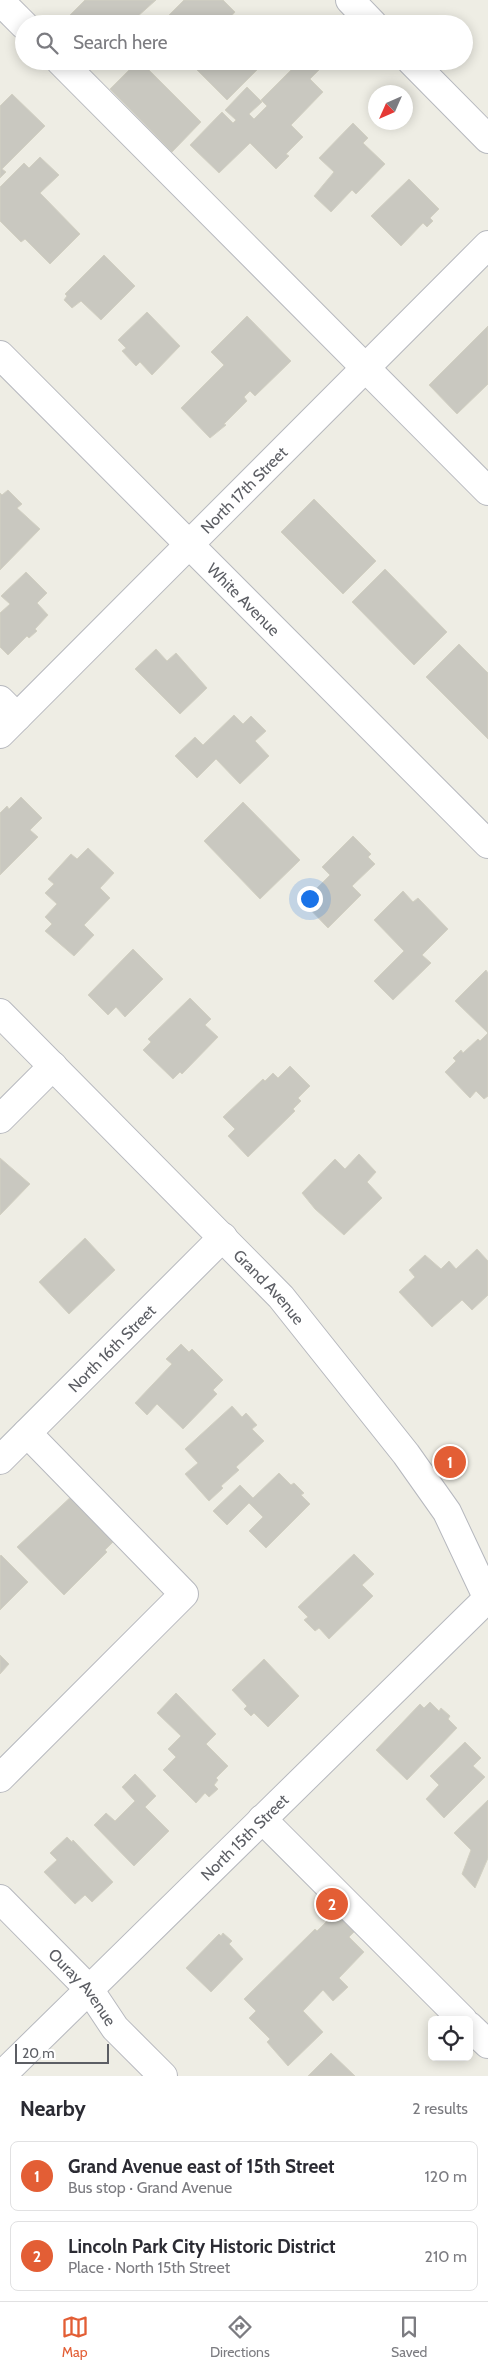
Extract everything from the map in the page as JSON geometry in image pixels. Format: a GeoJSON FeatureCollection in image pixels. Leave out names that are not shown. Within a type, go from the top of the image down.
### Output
{"type":"FeatureCollection","features":[{"type":"Feature","properties":{"kind":"street"},"geometry":{"type":"LineString","coordinates":[[350,0],[364,15]]}},
{"type":"Feature","properties":{"kind":"street"},"geometry":{"type":"LineString","coordinates":[[0,1],[15,16]]}},
{"type":"Feature","properties":{"kind":"street"},"geometry":{"type":"LineString","coordinates":[[69,70],[488,491]]}},
{"type":"Feature","properties":{"kind":"street"},"geometry":{"type":"LineString","coordinates":[[420,70],[488,139]]}},
{"type":"Feature","properties":{"kind":"street","name":"North 17th Street"},"geometry":{"type":"LineString","coordinates":[[6,717],[189,544],[488,244]]}},
{"type":"Feature","properties":{"kind":"street","name":"White Avenue"},"geometry":{"type":"LineString","coordinates":[[0,355],[488,844]]}},
{"type":"Feature","properties":{"kind":"street","name":"Grand Avenue"},"geometry":{"type":"LineString","coordinates":[[0,1013],[281,1297],[406,1454],[447,1512],[488,1598]]}},
{"type":"Feature","properties":{"kind":"street"},"geometry":{"type":"LineString","coordinates":[[0,1119],[53,1066]]}},
{"type":"Feature","properties":{"kind":"street","name":"North 16th Street"},"geometry":{"type":"LineString","coordinates":[[0,1460],[223,1237]]}},
{"type":"Feature","properties":{"kind":"street"},"geometry":{"type":"LineString","coordinates":[[0,1778],[184,1594],[27,1433]]}},
{"type":"Feature","properties":{"kind":"street","name":"North 15th Street"},"geometry":{"type":"LineString","coordinates":[[1,2076],[488,1598]]}},
{"type":"Feature","properties":{"kind":"street"},"geometry":{"type":"LineString","coordinates":[[262,1819],[459,2016]]}},
{"type":"Feature","properties":{"kind":"street","name":"Ouray Avenue"},"geometry":{"type":"LineString","coordinates":[[0,1899],[89,1989],[115,2028],[163,2076]]}},
{"type":"Feature","properties":{"kind":"street"},"geometry":{"type":"LineString","coordinates":[[473,2030],[488,2044]]}},
{"type":"Feature","properties":{"kind":"building"},"geometry":{"type":"Polygon","coordinates":[[[85,0],[156,0],[139,15],[70,15],[85,0]]]}},
{"type":"Feature","properties":{"kind":"building"},"geometry":{"type":"Polygon","coordinates":[[[184,0],[223,0],[235,12],[232,15],[169,15],[184,0]]]}},
{"type":"Feature","properties":{"kind":"building"},"geometry":{"type":"Polygon","coordinates":[[[129,70],[149,70],[201,122],[172,152],[110,89],[129,70]]]}},
{"type":"Feature","properties":{"kind":"building"},"geometry":{"type":"Polygon","coordinates":[[[197,70],[257,70],[227,100],[197,70]]]}},
{"type":"Feature","properties":{"kind":"building"},"geometry":{"type":"Polygon","coordinates":[[[291,70],[319,70],[310,79],[323,92],[291,125],[303,137],[286,154],[289,156],[276,169],[250,143],[219,173],[190,145],[222,112],[233,123],[236,120],[225,110],[247,87],[262,102],[249,114],[254,119],[267,106],[261,100],[291,70]]]}},
{"type":"Feature","properties":{"kind":"building"},"geometry":{"type":"Polygon","coordinates":[[[12,94],[45,126],[2,169],[6,172],[0,178],[0,106],[12,94]]]}},
{"type":"Feature","properties":{"kind":"building"},"geometry":{"type":"Polygon","coordinates":[[[353,123],[368,138],[363,143],[385,164],[356,194],[352,190],[331,212],[314,196],[334,172],[319,158],[353,123]]]}},
{"type":"Feature","properties":{"kind":"building"},"geometry":{"type":"Polygon","coordinates":[[[40,157],[59,175],[40,193],[80,234],[50,264],[25,239],[21,242],[0,221],[0,187],[24,163],[29,168],[40,157]]]}},
{"type":"Feature","properties":{"kind":"building"},"geometry":{"type":"Polygon","coordinates":[[[409,179],[439,209],[430,218],[433,221],[427,227],[423,223],[401,246],[371,216],[409,179]]]}},
{"type":"Feature","properties":{"kind":"building"},"geometry":{"type":"Polygon","coordinates":[[[104,255],[135,286],[101,320],[81,301],[72,308],[64,300],[67,296],[65,294],[104,255]]]}},
{"type":"Feature","properties":{"kind":"building"},"geometry":{"type":"Polygon","coordinates":[[[147,312],[180,346],[152,375],[140,362],[136,366],[122,351],[126,348],[118,340],[147,312]]]}},
{"type":"Feature","properties":{"kind":"building"},"geometry":{"type":"Polygon","coordinates":[[[247,316],[291,361],[255,396],[250,391],[244,397],[247,401],[224,424],[226,425],[210,438],[181,408],[224,365],[211,352],[247,316]]]}},
{"type":"Feature","properties":{"kind":"building"},"geometry":{"type":"Polygon","coordinates":[[[488,326],[488,384],[457,414],[429,385],[488,326]]]}},
{"type":"Feature","properties":{"kind":"building"},"geometry":{"type":"Polygon","coordinates":[[[8,490],[22,504],[17,508],[40,529],[0,570],[0,493],[2,495],[8,490]]]}},
{"type":"Feature","properties":{"kind":"building"},"geometry":{"type":"Polygon","coordinates":[[[314,499],[376,561],[343,594],[281,532],[314,499]]]}},
{"type":"Feature","properties":{"kind":"building"},"geometry":{"type":"Polygon","coordinates":[[[385,569],[447,632],[414,665],[352,602],[385,569]]]}},
{"type":"Feature","properties":{"kind":"building"},"geometry":{"type":"Polygon","coordinates":[[[26,572],[47,593],[37,603],[48,615],[35,629],[37,631],[29,638],[27,636],[8,655],[0,647],[0,613],[10,604],[1,596],[26,572]]]}},
{"type":"Feature","properties":{"kind":"building"},"geometry":{"type":"Polygon","coordinates":[[[459,644],[488,673],[488,739],[426,677],[459,644]]]}},
{"type":"Feature","properties":{"kind":"building"},"geometry":{"type":"Polygon","coordinates":[[[156,649],[167,661],[176,653],[207,688],[180,714],[135,669],[156,649]]]}},
{"type":"Feature","properties":{"kind":"building"},"geometry":{"type":"Polygon","coordinates":[[[234,715],[243,724],[251,716],[266,731],[255,741],[269,756],[240,784],[216,759],[197,778],[175,756],[195,737],[203,745],[234,715]]]}},
{"type":"Feature","properties":{"kind":"building"},"geometry":{"type":"Polygon","coordinates":[[[21,797],[42,818],[30,830],[38,837],[0,875],[0,813],[7,806],[9,809],[21,797]]]}},
{"type":"Feature","properties":{"kind":"building"},"geometry":{"type":"Polygon","coordinates":[[[243,802],[300,860],[260,899],[204,841],[243,802]]]}},
{"type":"Feature","properties":{"kind":"building"},"geometry":{"type":"Polygon","coordinates":[[[353,836],[371,854],[368,857],[375,864],[352,886],[361,895],[328,928],[303,902],[330,875],[322,867],[353,836]]]}},
{"type":"Feature","properties":{"kind":"building"},"geometry":{"type":"Polygon","coordinates":[[[88,848],[114,873],[100,888],[110,898],[84,925],[94,935],[74,956],[45,931],[52,924],[45,917],[57,904],[45,893],[54,884],[48,879],[71,854],[77,859],[88,848]]]}},
{"type":"Feature","properties":{"kind":"building"},"geometry":{"type":"Polygon","coordinates":[[[403,891],[413,902],[418,898],[448,929],[422,955],[431,963],[393,1000],[374,981],[404,951],[374,920],[403,891]]]}},
{"type":"Feature","properties":{"kind":"building"},"geometry":{"type":"Polygon","coordinates":[[[133,949],[163,979],[125,1017],[116,1007],[108,1015],[88,995],[133,949]]]}},
{"type":"Feature","properties":{"kind":"building"},"geometry":{"type":"Polygon","coordinates":[[[486,970],[488,973],[488,1033],[455,1001],[486,970]]]}},
{"type":"Feature","properties":{"kind":"building"},"geometry":{"type":"Polygon","coordinates":[[[190,998],[211,1019],[205,1025],[218,1037],[182,1074],[180,1072],[173,1079],[143,1050],[151,1042],[148,1039],[190,998]]]}},
{"type":"Feature","properties":{"kind":"building"},"geometry":{"type":"Polygon","coordinates":[[[488,1033],[488,1096],[484,1099],[476,1091],[470,1098],[445,1072],[456,1061],[453,1058],[461,1050],[463,1053],[478,1039],[480,1041],[488,1033]]]}},
{"type":"Feature","properties":{"kind":"building"},"geometry":{"type":"Polygon","coordinates":[[[290,1066],[310,1086],[298,1098],[301,1101],[293,1109],[295,1111],[248,1157],[228,1136],[235,1129],[223,1117],[263,1079],[265,1081],[273,1073],[278,1078],[290,1066]]]}},
{"type":"Feature","properties":{"kind":"building"},"geometry":{"type":"Polygon","coordinates":[[[359,1154],[376,1172],[367,1182],[382,1198],[344,1235],[315,1209],[302,1193],[335,1159],[345,1169],[359,1154]]]}},
{"type":"Feature","properties":{"kind":"building"},"geometry":{"type":"Polygon","coordinates":[[[0,1158],[30,1184],[0,1215],[0,1158]]]}},
{"type":"Feature","properties":{"kind":"building"},"geometry":{"type":"Polygon","coordinates":[[[85,1238],[115,1270],[69,1314],[39,1282],[85,1238]]]}},
{"type":"Feature","properties":{"kind":"building"},"geometry":{"type":"Polygon","coordinates":[[[477,1249],[488,1261],[488,1295],[472,1310],[462,1300],[432,1327],[399,1292],[415,1277],[409,1270],[425,1255],[441,1269],[449,1261],[456,1269],[477,1249]]]}},
{"type":"Feature","properties":{"kind":"building"},"geometry":{"type":"Polygon","coordinates":[[[181,1344],[189,1352],[192,1349],[223,1380],[213,1390],[217,1394],[183,1429],[157,1404],[147,1415],[135,1403],[172,1364],[166,1359],[181,1344]]]}},
{"type":"Feature","properties":{"kind":"building"},"geometry":{"type":"Polygon","coordinates":[[[232,1406],[242,1417],[246,1413],[257,1425],[252,1429],[264,1441],[236,1467],[239,1470],[221,1486],[223,1488],[209,1501],[185,1474],[198,1463],[185,1449],[232,1406]]]}},
{"type":"Feature","properties":{"kind":"building"},"geometry":{"type":"Polygon","coordinates":[[[279,1473],[291,1485],[294,1483],[304,1493],[301,1495],[310,1504],[266,1548],[249,1531],[263,1517],[249,1503],[227,1525],[213,1511],[240,1485],[253,1498],[279,1473]]]}},
{"type":"Feature","properties":{"kind":"building"},"geometry":{"type":"Polygon","coordinates":[[[75,1493],[118,1537],[105,1550],[107,1552],[64,1595],[17,1547],[75,1493]]]}},
{"type":"Feature","properties":{"kind":"building"},"geometry":{"type":"Polygon","coordinates":[[[354,1554],[374,1574],[362,1585],[373,1596],[329,1639],[319,1628],[315,1631],[304,1620],[308,1617],[298,1607],[354,1554]]]}},
{"type":"Feature","properties":{"kind":"building"},"geometry":{"type":"Polygon","coordinates":[[[0,1556],[28,1582],[0,1610],[0,1556]]]}},
{"type":"Feature","properties":{"kind":"building"},"geometry":{"type":"Polygon","coordinates":[[[0,1655],[9,1664],[0,1674],[0,1655]]]}},
{"type":"Feature","properties":{"kind":"building"},"geometry":{"type":"Polygon","coordinates":[[[264,1659],[299,1696],[268,1727],[254,1713],[251,1716],[244,1709],[247,1706],[232,1690],[264,1659]]]}},
{"type":"Feature","properties":{"kind":"building"},"geometry":{"type":"Polygon","coordinates":[[[176,1693],[216,1734],[206,1744],[228,1766],[216,1778],[218,1780],[214,1785],[218,1789],[209,1797],[205,1793],[196,1803],[163,1770],[176,1757],[168,1749],[181,1736],[157,1713],[176,1693]]]}},
{"type":"Feature","properties":{"kind":"building"},"geometry":{"type":"Polygon","coordinates":[[[430,1702],[439,1711],[441,1708],[450,1716],[448,1719],[457,1728],[407,1780],[376,1750],[420,1704],[424,1708],[430,1702]]]}},
{"type":"Feature","properties":{"kind":"building"},"geometry":{"type":"Polygon","coordinates":[[[465,1742],[481,1758],[473,1766],[485,1777],[444,1818],[426,1799],[439,1785],[430,1776],[465,1742]]]}},
{"type":"Feature","properties":{"kind":"building"},"geometry":{"type":"Polygon","coordinates":[[[135,1774],[156,1796],[145,1807],[169,1831],[134,1866],[94,1825],[106,1813],[115,1821],[135,1801],[122,1787],[135,1774]]]}},
{"type":"Feature","properties":{"kind":"building"},"geometry":{"type":"Polygon","coordinates":[[[488,1800],[488,1858],[475,1888],[462,1874],[471,1850],[454,1833],[488,1800]]]}},
{"type":"Feature","properties":{"kind":"building"},"geometry":{"type":"Polygon","coordinates":[[[67,1837],[72,1842],[73,1840],[113,1882],[92,1902],[85,1895],[75,1904],[44,1872],[57,1860],[50,1853],[67,1837]]]}},
{"type":"Feature","properties":{"kind":"building"},"geometry":{"type":"Polygon","coordinates":[[[335,1913],[354,1932],[349,1937],[364,1952],[339,1978],[348,1987],[333,2001],[323,1990],[303,2011],[323,2032],[288,2066],[267,2042],[270,2039],[249,2018],[256,2011],[244,1999],[315,1929],[317,1931],[335,1913]]]}},
{"type":"Feature","properties":{"kind":"building"},"geometry":{"type":"Polygon","coordinates":[[[223,1933],[232,1941],[229,1944],[243,1959],[211,1992],[186,1968],[219,1934],[221,1936],[223,1933]]]}},
{"type":"Feature","properties":{"kind":"building"},"geometry":{"type":"Polygon","coordinates":[[[331,2053],[355,2076],[308,2076],[331,2053]]]}},
{"type":"Feature","properties":{"kind":"place","name":"Grand Avenue east of 15th Street"},"geometry":{"type":"Point","coordinates":[450,1462]}},
{"type":"Feature","properties":{"kind":"place","name":"Lincoln Park City Historic District"},"geometry":{"type":"Point","coordinates":[332,1904]}}]}
